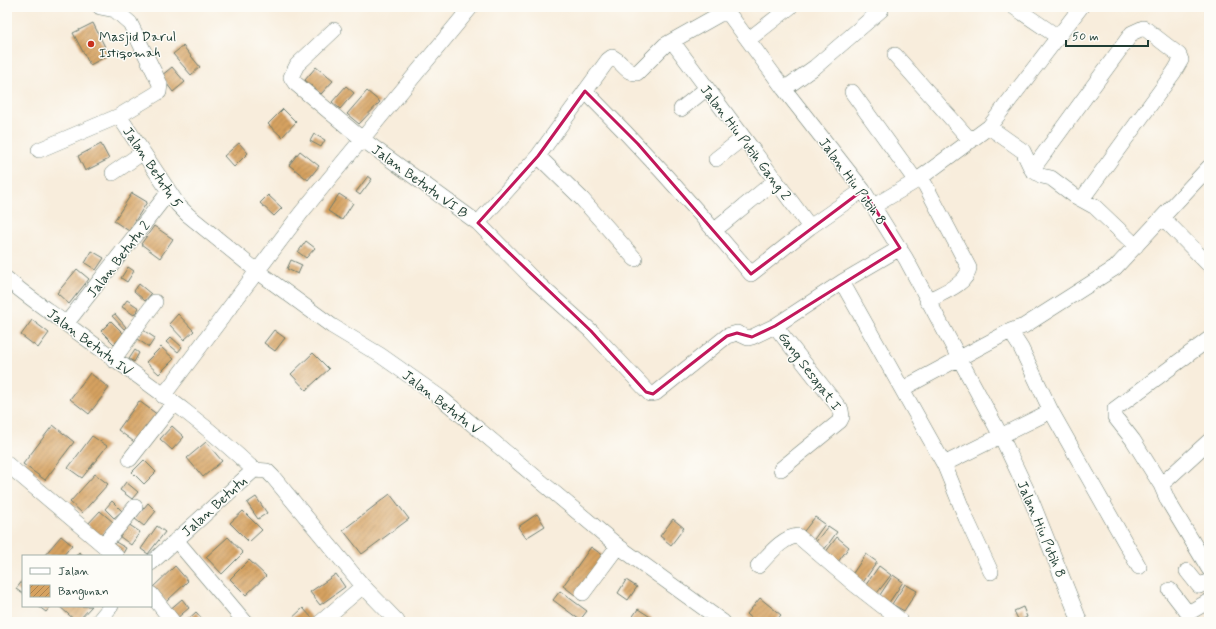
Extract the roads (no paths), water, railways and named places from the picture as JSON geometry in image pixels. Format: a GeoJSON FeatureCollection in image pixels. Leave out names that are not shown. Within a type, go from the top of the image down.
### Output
{"type":"FeatureCollection","features":[{"type":"Feature","properties":{"kind":"street","name":"Jalan Betutu 5"},"geometry":{"type":"LineString","coordinates":[[100,7],[115,10],[130,23],[161,88],[159,92],[119,116],[168,194],[188,215],[257,271]]}},
{"type":"Feature","properties":{"kind":"street"},"geometry":{"type":"LineString","coordinates":[[130,459],[168,400],[257,271],[362,139],[471,7]]}},
{"type":"Feature","properties":{"kind":"street"},"geometry":{"type":"LineString","coordinates":[[748,40],[790,7]]}},
{"type":"Feature","properties":{"kind":"street"},"geometry":{"type":"LineString","coordinates":[[1014,7],[1058,37]]}},
{"type":"Feature","properties":{"kind":"street"},"geometry":{"type":"LineString","coordinates":[[874,206],[918,179],[989,127],[1081,7]]}},
{"type":"Feature","properties":{"kind":"street"},"geometry":{"type":"LineString","coordinates":[[784,90],[815,67],[881,10]]}},
{"type":"Feature","properties":{"kind":"street","name":"Jalan Hiu Putih 8"},"geometry":{"type":"LineString","coordinates":[[672,41],[720,14],[729,14],[784,90],[863,190],[900,248],[957,358],[980,395],[1001,436],[1030,497],[1080,622]]}},
{"type":"Feature","properties":{"kind":"street"},"geometry":{"type":"LineString","coordinates":[[1032,170],[1132,33],[1137,29],[1143,28],[1147,30],[1179,55],[1180,60],[1174,72],[1082,199]]}},
{"type":"Feature","properties":{"kind":"street","name":"Jalan Betutu VI B"},"geometry":{"type":"LineString","coordinates":[[334,30],[297,65],[291,77],[300,87],[362,139],[478,223],[534,280],[591,331],[650,394],[656,393],[728,336],[737,333],[748,338],[775,326]]}},
{"type":"Feature","properties":{"kind":"street"},"geometry":{"type":"LineString","coordinates":[[478,223],[538,156],[608,60],[612,57],[617,59],[629,72],[637,73],[665,45],[672,41]]}},
{"type":"Feature","properties":{"kind":"street","name":"Jalan Hiu Putih Gang 2"},"geometry":{"type":"LineString","coordinates":[[672,41],[706,89],[810,227]]}},
{"type":"Feature","properties":{"kind":"street"},"geometry":{"type":"LineString","coordinates":[[894,55],[971,141]]}},
{"type":"Feature","properties":{"kind":"street"},"geometry":{"type":"LineString","coordinates":[[681,109],[706,89]]}},
{"type":"Feature","properties":{"kind":"street"},"geometry":{"type":"LineString","coordinates":[[585,91],[638,144],[715,230],[750,274],[810,227],[863,190]]}},
{"type":"Feature","properties":{"kind":"street"},"geometry":{"type":"LineString","coordinates":[[852,92],[918,179],[969,268],[968,274],[957,285],[927,301]]}},
{"type":"Feature","properties":{"kind":"street"},"geometry":{"type":"LineString","coordinates":[[39,150],[119,116]]}},
{"type":"Feature","properties":{"kind":"street"},"geometry":{"type":"LineString","coordinates":[[989,127],[1023,151],[1032,170],[1042,176],[1051,178],[1094,207],[1136,246]]}},
{"type":"Feature","properties":{"kind":"street"},"geometry":{"type":"LineString","coordinates":[[716,159],[743,138]]}},
{"type":"Feature","properties":{"kind":"street"},"geometry":{"type":"LineString","coordinates":[[113,173],[142,153]]}},
{"type":"Feature","properties":{"kind":"street"},"geometry":{"type":"LineString","coordinates":[[538,156],[582,199],[635,259]]}},
{"type":"Feature","properties":{"kind":"street"},"geometry":{"type":"LineString","coordinates":[[902,389],[957,358],[1010,331],[1024,326],[1115,268],[1209,167]]}},
{"type":"Feature","properties":{"kind":"street"},"geometry":{"type":"LineString","coordinates":[[715,230],[776,180]]}},
{"type":"Feature","properties":{"kind":"street","name":"Jalan Betutu 2"},"geometry":{"type":"LineString","coordinates":[[66,324],[168,194]]}},
{"type":"Feature","properties":{"kind":"street"},"geometry":{"type":"LineString","coordinates":[[1163,218],[1209,265]]}},
{"type":"Feature","properties":{"kind":"street"},"geometry":{"type":"LineString","coordinates":[[775,326],[842,282],[900,248]]}},
{"type":"Feature","properties":{"kind":"street","name":"Jalan Betutu V"},"geometry":{"type":"LineString","coordinates":[[257,271],[332,326],[380,355],[441,398],[618,546],[724,622]]}},
{"type":"Feature","properties":{"kind":"street","name":"Jalan Betutu IV"},"geometry":{"type":"LineString","coordinates":[[7,279],[168,400]]}},
{"type":"Feature","properties":{"kind":"street"},"geometry":{"type":"LineString","coordinates":[[842,282],[944,464],[966,518],[992,572]]}},
{"type":"Feature","properties":{"kind":"street"},"geometry":{"type":"LineString","coordinates":[[113,360],[155,302]]}},
{"type":"Feature","properties":{"kind":"street","name":"Gang Sesapat I"},"geometry":{"type":"LineString","coordinates":[[775,326],[841,410],[842,417],[840,421],[780,469]]}},
{"type":"Feature","properties":{"kind":"street"},"geometry":{"type":"LineString","coordinates":[[1010,331],[1021,348],[1051,411],[1139,567]]}},
{"type":"Feature","properties":{"kind":"street"},"geometry":{"type":"LineString","coordinates":[[1208,566],[1133,440],[1115,417],[1115,409],[1209,339]]}},
{"type":"Feature","properties":{"kind":"street","name":"Jalan Betutu"},"geometry":{"type":"LineString","coordinates":[[152,562],[254,470],[237,454],[168,400]]}},
{"type":"Feature","properties":{"kind":"street"},"geometry":{"type":"LineString","coordinates":[[944,464],[1051,411]]}},
{"type":"Feature","properties":{"kind":"street"},"geometry":{"type":"LineString","coordinates":[[1161,485],[1209,441]]}},
{"type":"Feature","properties":{"kind":"street"},"geometry":{"type":"LineString","coordinates":[[7,464],[104,544],[115,555]]}},
{"type":"Feature","properties":{"kind":"street"},"geometry":{"type":"LineString","coordinates":[[254,470],[267,471],[363,586],[397,622]]}},
{"type":"Feature","properties":{"kind":"street"},"geometry":{"type":"LineString","coordinates":[[104,544],[135,507]]}},
{"type":"Feature","properties":{"kind":"street"},"geometry":{"type":"LineString","coordinates":[[758,566],[782,542],[793,536],[798,536],[854,584],[899,619],[899,622]]}},
{"type":"Feature","properties":{"kind":"street"},"geometry":{"type":"LineString","coordinates":[[176,540],[245,622]]}},
{"type":"Feature","properties":{"kind":"street"},"geometry":{"type":"LineString","coordinates":[[583,593],[618,546]]}},
{"type":"Feature","properties":{"kind":"street"},"geometry":{"type":"LineString","coordinates":[[1188,570],[1199,586],[1209,581]]}},
{"type":"Feature","properties":{"kind":"street"},"geometry":{"type":"LineString","coordinates":[[321,622],[363,586]]}},
{"type":"Feature","properties":{"kind":"street"},"geometry":{"type":"LineString","coordinates":[[1170,590],[1187,612],[1196,609],[1209,601]]}},
{"type":"Feature","properties":{"kind":"street"},"geometry":{"type":"LineString","coordinates":[[152,595],[173,622]]}},
{"type":"Feature","properties":{"kind":"street"},"geometry":{"type":"LineString","coordinates":[[98,622],[111,607]]}},
{"type":"Feature","properties":{"kind":"place","name":"Masjid Darul Istiqomah"},"geometry":{"type":"Point","coordinates":[91,44]}}]}
